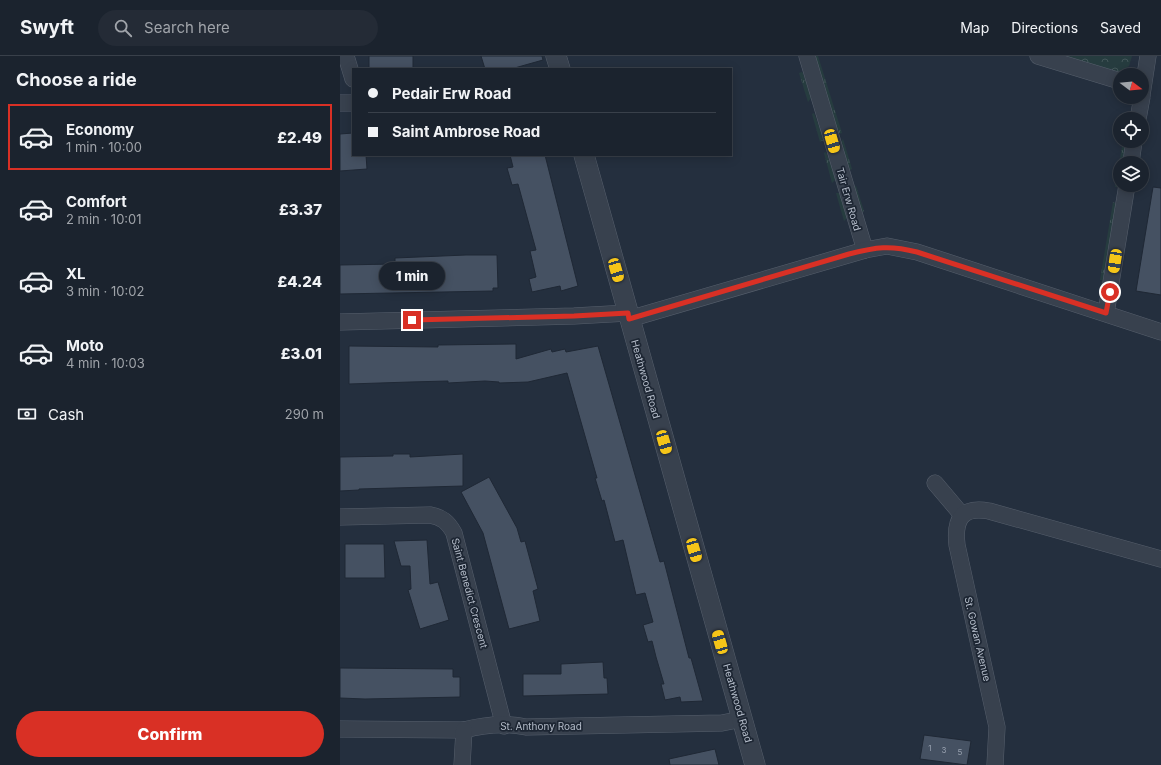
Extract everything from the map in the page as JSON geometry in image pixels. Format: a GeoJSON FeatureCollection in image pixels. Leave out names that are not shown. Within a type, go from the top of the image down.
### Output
{"type":"FeatureCollection","features":[{"type":"Feature","properties":{"kind":"street"},"geometry":{"type":"LineString","coordinates":[[346,56],[352,76]]}},
{"type":"Feature","properties":{"kind":"street"},"geometry":{"type":"LineString","coordinates":[[556,56],[560,68]]}},
{"type":"Feature","properties":{"kind":"street","name":"Tair Erw Road"},"geometry":{"type":"LineString","coordinates":[[807,56],[865,250]]}},
{"type":"Feature","properties":{"kind":"street"},"geometry":{"type":"LineString","coordinates":[[1038,56],[1113,79]]}},
{"type":"Feature","properties":{"kind":"street"},"geometry":{"type":"LineString","coordinates":[[1146,68],[1148,56]]}},
{"type":"Feature","properties":{"kind":"street"},"geometry":{"type":"LineString","coordinates":[[340,103],[352,103]]}},
{"type":"Feature","properties":{"kind":"street","name":"Heathwood Road"},"geometry":{"type":"LineString","coordinates":[[584,156],[755,765]]}},
{"type":"Feature","properties":{"kind":"street"},"geometry":{"type":"LineString","coordinates":[[1106,313],[1126,192]]}},
{"type":"Feature","properties":{"kind":"street"},"geometry":{"type":"LineString","coordinates":[[340,322],[628,316],[865,250],[887,246],[900,247],[1161,332]]}},
{"type":"Feature","properties":{"kind":"street"},"geometry":{"type":"LineString","coordinates":[[934,483],[962,515],[969,510],[978,509],[990,511],[1161,559]]}},
{"type":"Feature","properties":{"kind":"street","name":"Saint Benedict Crescent"},"geometry":{"type":"LineString","coordinates":[[340,517],[430,515],[443,518],[450,524],[458,548],[504,726]]}},
{"type":"Feature","properties":{"kind":"street","name":"St. Gowan Avenue"},"geometry":{"type":"LineString","coordinates":[[962,515],[958,522],[956,533],[997,727],[994,765]]}},
{"type":"Feature","properties":{"kind":"street","name":"St. Anthony Road"},"geometry":{"type":"LineString","coordinates":[[340,729],[464,730],[479,726],[526,727],[722,723],[742,718]]}},
{"type":"Feature","properties":{"kind":"street"},"geometry":{"type":"LineString","coordinates":[[462,765],[464,730]]}},
{"type":"Feature","properties":{"kind":"green space"},"geometry":{"type":"Polygon","coordinates":[[[814,56],[818,56],[842,133],[837,133],[814,56]]]}},
{"type":"Feature","properties":{"kind":"green space"},"geometry":{"type":"Polygon","coordinates":[[[1064,56],[1132,56],[1129,66],[1126,68],[1113,68],[1113,70],[1064,56]]]}},
{"type":"Feature","properties":{"kind":"green space"},"geometry":{"type":"Polygon","coordinates":[[[802,72],[811,98],[808,102],[799,73],[802,72]]]}},
{"type":"Feature","properties":{"kind":"green space"},"geometry":{"type":"Polygon","coordinates":[[[814,113],[824,140],[820,142],[812,114],[814,113]]]}},
{"type":"Feature","properties":{"kind":"green space"},"geometry":{"type":"Polygon","coordinates":[[[843,139],[852,169],[850,170],[848,169],[840,143],[843,139]]]}},
{"type":"Feature","properties":{"kind":"green space"},"geometry":{"type":"Polygon","coordinates":[[[1122,148],[1126,148],[1125,156],[1120,156],[1122,148]]]}},
{"type":"Feature","properties":{"kind":"green space"},"geometry":{"type":"Polygon","coordinates":[[[826,152],[836,179],[832,183],[824,153],[826,152]]]}},
{"type":"Feature","properties":{"kind":"green space"},"geometry":{"type":"Polygon","coordinates":[[[856,186],[864,211],[861,213],[854,187],[856,186]]]}},
{"type":"Feature","properties":{"kind":"green space"},"geometry":{"type":"Polygon","coordinates":[[[836,193],[840,193],[847,218],[844,221],[836,193]]]}},
{"type":"Feature","properties":{"kind":"green space"},"geometry":{"type":"Polygon","coordinates":[[[1113,202],[1117,206],[1105,278],[1100,280],[1113,202]]]}},
{"type":"Feature","properties":{"kind":"building"},"geometry":{"type":"Polygon","coordinates":[[[369,56],[413,56],[413,68],[369,68],[369,56]]]}},
{"type":"Feature","properties":{"kind":"building"},"geometry":{"type":"Polygon","coordinates":[[[481,56],[542,56],[543,60],[515,68],[485,68],[481,56]]]}},
{"type":"Feature","properties":{"kind":"building"},"geometry":{"type":"Polygon","coordinates":[[[352,133],[352,156],[366,156],[367,169],[340,171],[340,134],[352,133]]]}},
{"type":"Feature","properties":{"kind":"building"},"geometry":{"type":"Polygon","coordinates":[[[510,156],[545,156],[578,286],[561,291],[560,286],[532,292],[529,279],[536,277],[530,251],[536,250],[518,184],[512,185],[507,168],[513,167],[510,156]]]}},
{"type":"Feature","properties":{"kind":"building"},"geometry":{"type":"Polygon","coordinates":[[[1153,187],[1161,188],[1161,295],[1136,291],[1153,187]]]}},
{"type":"Feature","properties":{"kind":"building"},"geometry":{"type":"Polygon","coordinates":[[[497,255],[498,288],[493,288],[493,291],[340,294],[340,265],[395,264],[395,258],[497,255]]]}},
{"type":"Feature","properties":{"kind":"building"},"geometry":{"type":"Polygon","coordinates":[[[516,344],[516,359],[551,349],[552,352],[565,349],[566,352],[598,346],[660,562],[664,561],[689,658],[691,658],[703,701],[681,702],[680,697],[665,700],[661,684],[664,684],[652,641],[648,642],[643,625],[653,622],[645,593],[636,595],[623,540],[615,542],[604,500],[602,501],[595,478],[597,478],[567,373],[528,382],[499,383],[485,381],[448,383],[448,381],[349,384],[349,346],[438,347],[438,345],[516,344]]]}},
{"type":"Feature","properties":{"kind":"building"},"geometry":{"type":"Polygon","coordinates":[[[393,454],[410,454],[410,457],[463,454],[463,486],[359,489],[340,491],[340,457],[393,456],[393,454]]]}},
{"type":"Feature","properties":{"kind":"building"},"geometry":{"type":"Polygon","coordinates":[[[489,477],[517,528],[521,542],[525,541],[538,589],[533,591],[540,621],[509,629],[483,533],[461,492],[489,477]]]}},
{"type":"Feature","properties":{"kind":"building"},"geometry":{"type":"Polygon","coordinates":[[[427,540],[430,584],[438,582],[449,620],[420,629],[408,590],[411,589],[410,566],[401,566],[394,541],[427,540]]]}},
{"type":"Feature","properties":{"kind":"building"},"geometry":{"type":"Polygon","coordinates":[[[345,544],[384,544],[385,578],[345,578],[345,544]]]}},
{"type":"Feature","properties":{"kind":"building"},"geometry":{"type":"Polygon","coordinates":[[[603,662],[604,678],[607,678],[608,694],[523,696],[523,674],[561,674],[561,664],[603,662]]]}},
{"type":"Feature","properties":{"kind":"building"},"geometry":{"type":"Polygon","coordinates":[[[340,668],[453,669],[453,677],[460,677],[460,697],[365,699],[340,698],[340,668]]]}},
{"type":"Feature","properties":{"kind":"building"},"geometry":{"type":"Polygon","coordinates":[[[924,735],[971,741],[967,765],[920,759],[924,735]]]}},
{"type":"Feature","properties":{"kind":"building"},"geometry":{"type":"Polygon","coordinates":[[[715,749],[719,765],[670,765],[669,759],[715,749]]]}},
{"type":"Feature","properties":{"kind":"route"},"geometry":{"type":"LineString","coordinates":[[412,320],[574,316],[628,313],[629,319],[849,254],[876,247],[887,246],[900,247],[917,252],[1106,313],[1110,292]]}}]}
